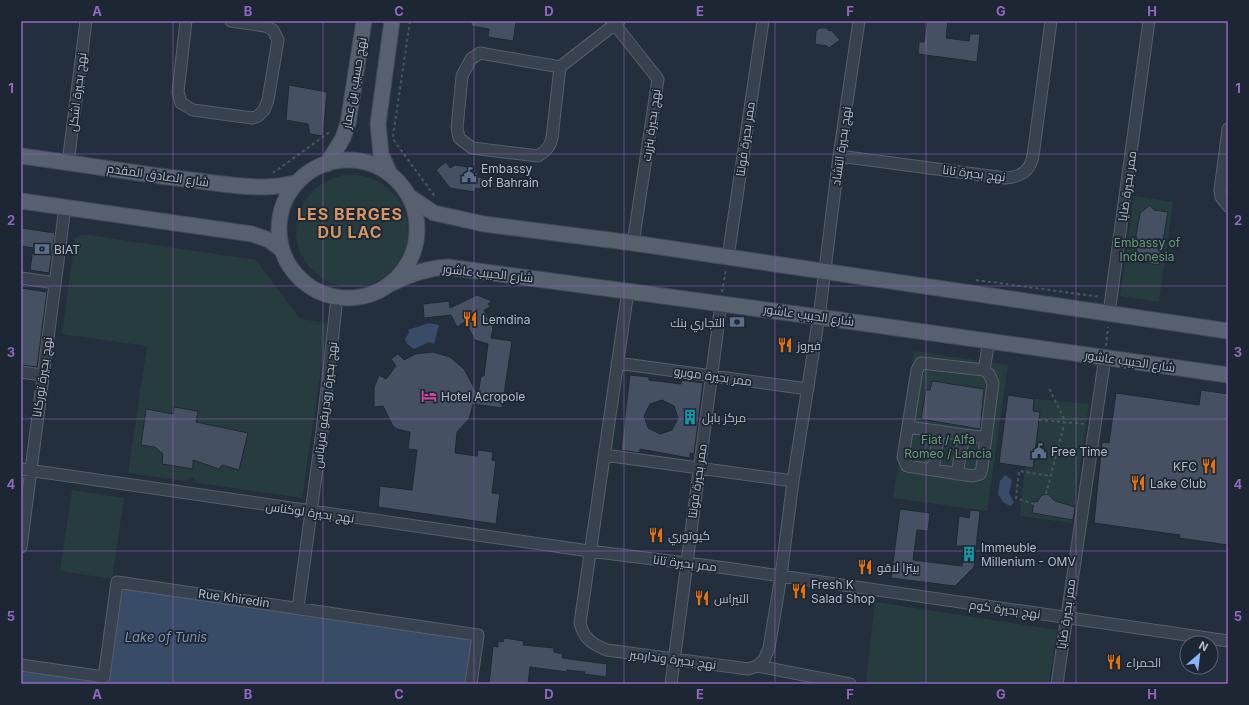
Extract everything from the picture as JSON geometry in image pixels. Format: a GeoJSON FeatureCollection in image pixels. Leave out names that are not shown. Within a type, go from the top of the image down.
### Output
{"type":"FeatureCollection","features":[{"type":"Feature","properties":{"kind":"main road","name":"نهج حسيب بن عمار"},"geometry":{"type":"LineString","coordinates":[[327,164],[344,138],[348,123],[364,21]]}},
{"type":"Feature","properties":{"kind":"main road"},"geometry":{"type":"LineString","coordinates":[[392,21],[378,124],[381,154],[390,174],[410,197],[434,213],[457,219],[633,243],[1228,331]]}},
{"type":"Feature","properties":{"kind":"main road","name":"شارع الصادق المقدم"},"geometry":{"type":"LineString","coordinates":[[21,156],[172,178],[260,188],[276,188],[295,183]]}},
{"type":"Feature","properties":{"kind":"main road"},"geometry":{"type":"LineString","coordinates":[[390,174],[368,162],[343,160],[319,166],[295,183],[283,203],[278,226],[281,249],[293,272],[313,289],[337,298],[366,296],[392,283],[405,270],[414,253],[418,234],[416,215],[410,197]]}},
{"type":"Feature","properties":{"kind":"main road"},"geometry":{"type":"LineString","coordinates":[[21,200],[252,234],[269,240],[281,249]]}},
{"type":"Feature","properties":{"kind":"main road","name":"شارع الحبيب عاشور"},"geometry":{"type":"LineString","coordinates":[[392,283],[417,272],[433,268],[448,267],[509,274],[1228,375]]}},
{"type":"Feature","properties":{"kind":"street","name":"نهج بحيرة اشكل"},"geometry":{"type":"LineString","coordinates":[[68,162],[86,21]]}},
{"type":"Feature","properties":{"kind":"street"},"geometry":{"type":"LineString","coordinates":[[186,21],[178,92],[181,103],[193,110],[252,118],[258,116],[264,110],[268,100],[278,40],[273,30],[265,26],[231,21]]}},
{"type":"Feature","properties":{"kind":"street","name":"ممر بحيرة فولتا"},"geometry":{"type":"LineString","coordinates":[[728,257],[763,21]]}},
{"type":"Feature","properties":{"kind":"street","name":"نهج بحيرة التشاد"},"geometry":{"type":"LineString","coordinates":[[819,317],[839,156],[859,21]]}},
{"type":"Feature","properties":{"kind":"street","name":"نهج بحيرة تانا"},"geometry":{"type":"LineString","coordinates":[[839,156],[1004,178],[1013,177],[1025,172],[1031,164],[1033,156],[1051,21]]}},
{"type":"Feature","properties":{"kind":"street","name":"ممر بحيرة ضايا"},"geometry":{"type":"LineString","coordinates":[[1109,314],[1149,21]]}},
{"type":"Feature","properties":{"kind":"street"},"geometry":{"type":"LineString","coordinates":[[560,66],[480,53],[475,55],[468,64],[462,76],[457,128],[459,138],[472,148],[538,156],[545,152],[550,146],[552,138],[560,66],[615,22]]}},
{"type":"Feature","properties":{"kind":"street","name":"نهج بحيرة بنزرت"},"geometry":{"type":"LineString","coordinates":[[615,22],[658,79],[633,243]]}},
{"type":"Feature","properties":{"kind":"street"},"geometry":{"type":"LineString","coordinates":[[1228,128],[1220,190],[1221,197],[1228,206]]}},
{"type":"Feature","properties":{"kind":"street","name":"نهج بحيرة توركانا"},"geometry":{"type":"LineString","coordinates":[[21,547],[26,470],[42,374],[65,207]]}},
{"type":"Feature","properties":{"kind":"street"},"geometry":{"type":"LineString","coordinates":[[21,278],[55,283]]}},
{"type":"Feature","properties":{"kind":"street","name":"نهج بحيرة وندارمير"},"geometry":{"type":"LineString","coordinates":[[628,291],[589,551],[580,623],[583,633],[590,642],[607,650],[748,669],[757,666],[850,684]]}},
{"type":"Feature","properties":{"kind":"street","name":"نهج بحيرة رودريقو فريتاس"},"geometry":{"type":"LineString","coordinates":[[298,608],[337,298]]}},
{"type":"Feature","properties":{"kind":"street","name":"ممر بحيرة فولتا"},"geometry":{"type":"LineString","coordinates":[[671,684],[721,304]]}},
{"type":"Feature","properties":{"kind":"street"},"geometry":{"type":"LineString","coordinates":[[757,666],[764,660],[769,648],[781,576],[793,480],[819,317]]}},
{"type":"Feature","properties":{"kind":"street"},"geometry":{"type":"LineString","coordinates":[[984,370],[989,341]]}},
{"type":"Feature","properties":{"kind":"street","name":"ممر بحيرة ضايا"},"geometry":{"type":"LineString","coordinates":[[1057,684],[1065,618],[1105,357]]}},
{"type":"Feature","properties":{"kind":"street","name":"ممر بحيرة مويرو"},"geometry":{"type":"LineString","coordinates":[[617,363],[808,389]]}},
{"type":"Feature","properties":{"kind":"street"},"geometry":{"type":"LineString","coordinates":[[921,363],[984,370],[989,374],[993,383],[980,474],[973,476],[907,466],[903,457],[917,370],[921,363]]}},
{"type":"Feature","properties":{"kind":"street"},"geometry":{"type":"LineString","coordinates":[[21,372],[42,374]]}},
{"type":"Feature","properties":{"kind":"street"},"geometry":{"type":"LineString","coordinates":[[908,427],[986,438]]}},
{"type":"Feature","properties":{"kind":"street"},"geometry":{"type":"LineString","coordinates":[[933,470],[939,431]]}},
{"type":"Feature","properties":{"kind":"street"},"geometry":{"type":"LineString","coordinates":[[957,474],[964,435]]}},
{"type":"Feature","properties":{"kind":"street"},"geometry":{"type":"LineString","coordinates":[[604,455],[793,480]]}},
{"type":"Feature","properties":{"kind":"street","name":"نهج بحيرة لوكناس"},"geometry":{"type":"LineString","coordinates":[[26,470],[589,551]]}},
{"type":"Feature","properties":{"kind":"street","name":"ممر بحيرة تانا"},"geometry":{"type":"LineString","coordinates":[[589,551],[781,576]]}},
{"type":"Feature","properties":{"kind":"street","name":"نهج بحيرة كوم"},"geometry":{"type":"LineString","coordinates":[[781,576],[1228,641]]}},
{"type":"Feature","properties":{"kind":"street","name":"Rue Khiredin"},"geometry":{"type":"LineString","coordinates":[[21,665],[104,677],[118,582],[478,634],[471,684]]}},
{"type":"Feature","properties":{"kind":"path"},"geometry":{"type":"LineString","coordinates":[[410,21],[393,136],[395,142],[438,201]]}},
{"type":"Feature","properties":{"kind":"path"},"geometry":{"type":"LineString","coordinates":[[272,174],[335,128]]}},
{"type":"Feature","properties":{"kind":"path"},"geometry":{"type":"LineString","coordinates":[[721,304],[728,257]]}},
{"type":"Feature","properties":{"kind":"path"},"geometry":{"type":"LineString","coordinates":[[969,279],[1112,298]]}},
{"type":"Feature","properties":{"kind":"path"},"geometry":{"type":"LineString","coordinates":[[1105,357],[1109,314]]}},
{"type":"Feature","properties":{"kind":"path"},"geometry":{"type":"LineString","coordinates":[[1046,494],[1065,421],[1048,386]]}},
{"type":"Feature","properties":{"kind":"path"},"geometry":{"type":"LineString","coordinates":[[1039,420],[1065,421],[1094,425]]}},
{"type":"Feature","properties":{"kind":"path"},"geometry":{"type":"LineString","coordinates":[[1034,504],[1016,498],[1019,471],[1051,476]]}},
{"type":"Feature","properties":{"kind":"green space"},"geometry":{"type":"Polygon","coordinates":[[[352,175],[374,179],[392,191],[404,209],[408,231],[404,253],[392,271],[374,283],[352,287],[330,283],[312,271],[300,253],[296,231],[300,209],[312,191],[330,179],[352,175]]]}},
{"type":"Feature","properties":{"kind":"green space","name":"Embassy of Indonesia"},"geometry":{"type":"Polygon","coordinates":[[[1134,196],[1173,202],[1159,302],[1120,296],[1134,196]]]}},
{"type":"Feature","properties":{"kind":"green space"},"geometry":{"type":"Polygon","coordinates":[[[82,234],[256,260],[300,319],[328,323],[302,498],[198,483],[192,477],[186,481],[128,473],[147,346],[62,334],[75,239],[82,234]]]}},
{"type":"Feature","properties":{"kind":"green space","name":"Fiat / Alfa Romeo / Lancia"},"geometry":{"type":"Polygon","coordinates":[[[914,351],[1008,365],[987,511],[893,498],[914,351]]]}},
{"type":"Feature","properties":{"kind":"green space"},"geometry":{"type":"Polygon","coordinates":[[[1034,399],[1089,404],[1072,523],[1020,516],[1025,467],[1033,467],[1040,412],[1033,411],[1034,399]]]}},
{"type":"Feature","properties":{"kind":"green space"},"geometry":{"type":"Polygon","coordinates":[[[72,490],[124,498],[112,579],[60,571],[72,490]]]}},
{"type":"Feature","properties":{"kind":"green space"},"geometry":{"type":"Polygon","coordinates":[[[875,602],[1057,630],[1049,684],[879,684],[866,682],[875,602]]]}},
{"type":"Feature","properties":{"kind":"water"},"geometry":{"type":"Polygon","coordinates":[[[429,323],[439,325],[434,344],[429,342],[414,349],[407,344],[405,339],[409,333],[408,330],[429,323]]]}},
{"type":"Feature","properties":{"kind":"water"},"geometry":{"type":"Polygon","coordinates":[[[1005,475],[1012,480],[1009,493],[1014,503],[1010,506],[1003,502],[998,494],[1000,481],[1005,475]]]}},
{"type":"Feature","properties":{"kind":"water","name":"Lake of Tunis"},"geometry":{"type":"Polygon","coordinates":[[[123,583],[472,638],[466,684],[21,684],[21,666],[109,679],[123,583]]]}},
{"type":"Feature","properties":{"kind":"building"},"geometry":{"type":"Polygon","coordinates":[[[471,21],[514,21],[516,23],[513,41],[488,37],[489,29],[471,26],[471,21]]]}},
{"type":"Feature","properties":{"kind":"building"},"geometry":{"type":"Polygon","coordinates":[[[927,21],[948,21],[946,38],[969,41],[970,34],[980,34],[977,62],[918,54],[919,42],[924,42],[927,21]]]}},
{"type":"Feature","properties":{"kind":"building"},"geometry":{"type":"Polygon","coordinates":[[[820,28],[827,28],[829,31],[831,30],[840,40],[829,48],[827,46],[815,44],[816,31],[820,28]]]}},
{"type":"Feature","properties":{"kind":"building"},"geometry":{"type":"Polygon","coordinates":[[[289,85],[327,92],[323,136],[310,134],[308,124],[286,120],[289,85]]]}},
{"type":"Feature","properties":{"kind":"building"},"geometry":{"type":"Polygon","coordinates":[[[446,162],[450,168],[455,165],[469,167],[468,171],[478,173],[478,177],[483,178],[481,189],[475,188],[475,192],[450,188],[436,170],[446,162]]]}},
{"type":"Feature","properties":{"kind":"building"},"geometry":{"type":"Polygon","coordinates":[[[1150,205],[1154,210],[1168,212],[1159,265],[1140,262],[1137,253],[1136,235],[1140,213],[1150,205]]]}},
{"type":"Feature","properties":{"kind":"building"},"geometry":{"type":"Polygon","coordinates":[[[21,228],[55,233],[49,273],[30,270],[33,248],[21,246],[21,228]]]}},
{"type":"Feature","properties":{"kind":"building"},"geometry":{"type":"Polygon","coordinates":[[[21,288],[47,292],[37,367],[21,365],[21,288]]]}},
{"type":"Feature","properties":{"kind":"building"},"geometry":{"type":"Polygon","coordinates":[[[477,295],[492,301],[488,304],[490,307],[484,310],[493,328],[491,338],[512,341],[502,408],[473,404],[469,419],[457,432],[455,453],[477,456],[478,450],[493,452],[492,460],[496,461],[492,493],[500,494],[496,524],[378,507],[380,486],[412,490],[417,450],[408,449],[410,432],[397,429],[393,426],[383,406],[374,407],[374,388],[379,375],[386,379],[396,366],[391,359],[398,354],[404,360],[415,354],[433,352],[450,357],[464,369],[478,395],[481,376],[484,376],[488,344],[475,340],[465,322],[457,327],[451,315],[424,318],[423,304],[449,301],[450,308],[477,295]]]}},
{"type":"Feature","properties":{"kind":"building","name":"مركز بابل"},"geometry":{"type":"Polygon","coordinates":[[[630,375],[649,377],[649,380],[681,384],[682,380],[703,383],[694,454],[690,453],[690,458],[640,449],[640,453],[621,450],[630,375]],[[662,400],[650,404],[644,416],[648,428],[660,434],[672,430],[678,418],[674,406],[662,400]]]}},
{"type":"Feature","properties":{"kind":"building"},"geometry":{"type":"Polygon","coordinates":[[[932,381],[984,389],[980,429],[921,419],[926,390],[930,390],[932,381]]]}},
{"type":"Feature","properties":{"kind":"building"},"geometry":{"type":"Polygon","coordinates":[[[1201,390],[1228,394],[1228,545],[1179,538],[1180,535],[1094,523],[1102,442],[1109,443],[1116,393],[1199,405],[1201,390]]]}},
{"type":"Feature","properties":{"kind":"building"},"geometry":{"type":"Polygon","coordinates":[[[1008,395],[1034,399],[1033,411],[1040,412],[1033,468],[999,463],[1008,395]]]}},
{"type":"Feature","properties":{"kind":"building"},"geometry":{"type":"Polygon","coordinates":[[[174,407],[198,411],[196,422],[248,433],[239,470],[222,465],[219,469],[193,460],[193,469],[162,464],[163,454],[155,447],[141,445],[146,409],[173,414],[174,407]]]}},
{"type":"Feature","properties":{"kind":"building"},"geometry":{"type":"Polygon","coordinates":[[[1048,494],[1055,501],[1075,507],[1073,520],[1032,513],[1034,501],[1037,502],[1042,495],[1048,494]]]}},
{"type":"Feature","properties":{"kind":"building"},"geometry":{"type":"Polygon","coordinates":[[[900,509],[930,513],[928,531],[917,530],[913,560],[962,566],[964,546],[956,546],[959,516],[969,518],[970,510],[980,511],[974,567],[955,586],[891,578],[900,509]]]}},
{"type":"Feature","properties":{"kind":"building"},"geometry":{"type":"Polygon","coordinates":[[[504,638],[524,641],[523,645],[554,648],[554,652],[563,654],[562,658],[607,664],[606,677],[584,674],[585,672],[567,670],[567,672],[530,667],[528,684],[489,684],[493,646],[498,647],[498,641],[503,642],[504,638]]]}},
{"type":"Feature","properties":{"kind":"place","name":"Embassy of Bahrain"},"geometry":{"type":"Point","coordinates":[469,175]}},
{"type":"Feature","properties":{"kind":"place","name":"BIAT"},"geometry":{"type":"Point","coordinates":[42,249]}},
{"type":"Feature","properties":{"kind":"place","name":"Lemdina"},"geometry":{"type":"Point","coordinates":[470,319]}},
{"type":"Feature","properties":{"kind":"place","name":"التجاري بنك"},"geometry":{"type":"Point","coordinates":[737,322]}},
{"type":"Feature","properties":{"kind":"place","name":"فيروز"},"geometry":{"type":"Point","coordinates":[785,345]}},
{"type":"Feature","properties":{"kind":"place","name":"Hotel Acropole"},"geometry":{"type":"Point","coordinates":[429,396]}},
{"type":"Feature","properties":{"kind":"place","name":"مركز بابل"},"geometry":{"type":"Point","coordinates":[690,417]}},
{"type":"Feature","properties":{"kind":"place","name":"Free Time"},"geometry":{"type":"Point","coordinates":[1039,451]}},
{"type":"Feature","properties":{"kind":"place","name":"KFC"},"geometry":{"type":"Point","coordinates":[1209,466]}},
{"type":"Feature","properties":{"kind":"place","name":"Lake Club"},"geometry":{"type":"Point","coordinates":[1138,483]}},
{"type":"Feature","properties":{"kind":"place","name":"كيوتوري"},"geometry":{"type":"Point","coordinates":[656,535]}},
{"type":"Feature","properties":{"kind":"place","name":"Immeuble Millenium - OMV"},"geometry":{"type":"Point","coordinates":[969,554]}},
{"type":"Feature","properties":{"kind":"place","name":"بيتزا لاقو"},"geometry":{"type":"Point","coordinates":[865,567]}},
{"type":"Feature","properties":{"kind":"place","name":"Fresh K Salad Shop"},"geometry":{"type":"Point","coordinates":[799,591]}},
{"type":"Feature","properties":{"kind":"place","name":"التيراس"},"geometry":{"type":"Point","coordinates":[702,598]}},
{"type":"Feature","properties":{"kind":"place","name":"الحمراء"},"geometry":{"type":"Point","coordinates":[1114,662]}},
{"type":"Feature","properties":{"kind":"district","name":"LES BERGES DU LAC"},"geometry":{"type":"Point","coordinates":[350,223]}}]}
